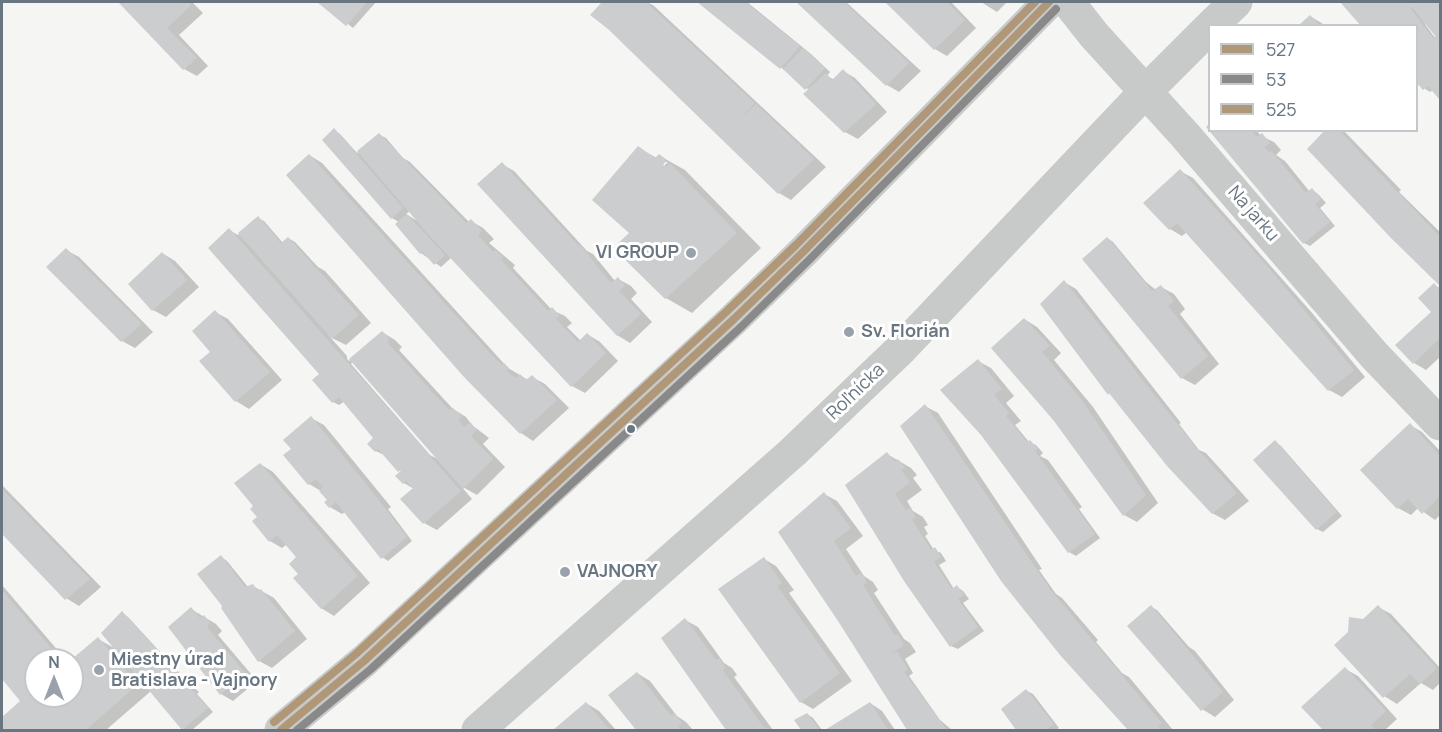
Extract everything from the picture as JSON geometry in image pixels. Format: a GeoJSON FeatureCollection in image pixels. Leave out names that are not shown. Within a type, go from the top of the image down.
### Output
{"type":"FeatureCollection","features":[{"type":"Feature","properties":{"kind":"street"},"geometry":{"type":"LineString","coordinates":[[281,730],[364,661],[734,319],[1049,2]]}},
{"type":"Feature","properties":{"kind":"street","name":"Na jarku"},"geometry":{"type":"LineString","coordinates":[[1068,2],[1094,35],[1374,355],[1440,424]]}},
{"type":"Feature","properties":{"kind":"street","name":"Roľnícka"},"geometry":{"type":"LineString","coordinates":[[1212,24],[1236,2]]}},
{"type":"Feature","properties":{"kind":"street","name":"Roľnícka"},"geometry":{"type":"LineString","coordinates":[[478,730],[793,452],[902,348],[1208,28]]}},
{"type":"Feature","properties":{"kind":"building"},"geometry":{"type":"Polygon","coordinates":[[[118,2],[188,2],[191,5],[167,28],[197,58],[183,70],[118,2]]]}},
{"type":"Feature","properties":{"kind":"building"},"geometry":{"type":"Polygon","coordinates":[[[317,2],[367,2],[346,26],[317,2]]]}},
{"type":"Feature","properties":{"kind":"building"},"geometry":{"type":"Polygon","coordinates":[[[602,2],[646,2],[755,103],[736,123],[756,104],[814,159],[778,194],[608,29],[590,15],[602,2]]]}},
{"type":"Feature","properties":{"kind":"building"},"geometry":{"type":"Polygon","coordinates":[[[697,2],[745,2],[800,46],[780,69],[697,2]]]}},
{"type":"Feature","properties":{"kind":"building"},"geometry":{"type":"Polygon","coordinates":[[[796,2],[844,2],[909,63],[886,86],[796,2]]]}},
{"type":"Feature","properties":{"kind":"building"},"geometry":{"type":"Polygon","coordinates":[[[885,2],[947,2],[965,20],[934,50],[885,2]]]}},
{"type":"Feature","properties":{"kind":"building"},"geometry":{"type":"Polygon","coordinates":[[[1340,2],[1440,2],[1440,42],[1412,7],[1410,8],[1433,38],[1435,36],[1440,43],[1440,100],[1428,86],[1423,90],[1418,84],[1418,24],[1359,24],[1340,2]]]}},
{"type":"Feature","properties":{"kind":"building"},"geometry":{"type":"Polygon","coordinates":[[[1310,15],[1318,24],[1300,24],[1310,15]]]}},
{"type":"Feature","properties":{"kind":"building"},"geometry":{"type":"Polygon","coordinates":[[[803,48],[825,68],[805,90],[783,69],[803,48]]]}},
{"type":"Feature","properties":{"kind":"building"},"geometry":{"type":"Polygon","coordinates":[[[843,69],[876,104],[844,133],[803,94],[826,73],[832,80],[843,69]]]}},
{"type":"Feature","properties":{"kind":"building"},"geometry":{"type":"Polygon","coordinates":[[[334,128],[403,208],[391,219],[322,140],[334,128]]]}},
{"type":"Feature","properties":{"kind":"building"},"geometry":{"type":"Polygon","coordinates":[[[1210,132],[1253,132],[1257,137],[1262,133],[1270,143],[1264,147],[1270,153],[1272,152],[1306,193],[1312,188],[1321,199],[1315,204],[1330,222],[1303,244],[1210,132]]]}},
{"type":"Feature","properties":{"kind":"building"},"geometry":{"type":"Polygon","coordinates":[[[1323,132],[1341,132],[1440,237],[1440,286],[1391,238],[1307,149],[1323,132]]]}},
{"type":"Feature","properties":{"kind":"building"},"geometry":{"type":"Polygon","coordinates":[[[379,133],[466,223],[471,219],[482,231],[478,235],[493,252],[495,250],[503,257],[501,260],[548,311],[552,307],[560,316],[556,319],[578,342],[587,333],[606,353],[571,387],[427,233],[357,151],[379,133]]]}},
{"type":"Feature","properties":{"kind":"building"},"geometry":{"type":"Polygon","coordinates":[[[638,146],[655,158],[659,154],[667,160],[663,165],[666,167],[670,163],[737,233],[665,299],[613,248],[629,233],[592,200],[638,146]]]}},
{"type":"Feature","properties":{"kind":"building"},"geometry":{"type":"Polygon","coordinates":[[[309,154],[490,353],[502,365],[504,363],[509,368],[506,370],[515,378],[520,374],[526,380],[532,375],[557,400],[520,434],[464,377],[286,175],[309,154]]]}},
{"type":"Feature","properties":{"kind":"building"},"geometry":{"type":"Polygon","coordinates":[[[502,162],[580,245],[611,283],[618,277],[625,286],[619,291],[641,314],[617,336],[477,184],[502,162]]]}},
{"type":"Feature","properties":{"kind":"building"},"geometry":{"type":"Polygon","coordinates":[[[1180,169],[1268,267],[1354,370],[1328,391],[1177,223],[1169,230],[1143,203],[1180,169]]]}},
{"type":"Feature","properties":{"kind":"building"},"geometry":{"type":"Polygon","coordinates":[[[407,214],[445,255],[434,265],[423,252],[420,254],[395,224],[407,214]]]}},
{"type":"Feature","properties":{"kind":"building"},"geometry":{"type":"Polygon","coordinates":[[[258,216],[281,243],[288,237],[359,315],[332,339],[238,233],[258,216]]]}},
{"type":"Feature","properties":{"kind":"building"},"geometry":{"type":"Polygon","coordinates":[[[229,228],[461,491],[423,524],[400,499],[413,488],[406,481],[403,484],[395,476],[404,468],[398,472],[378,449],[375,452],[367,444],[373,438],[339,397],[332,403],[312,380],[319,374],[208,248],[229,228]]]}},
{"type":"Feature","properties":{"kind":"building"},"geometry":{"type":"Polygon","coordinates":[[[1107,237],[1152,291],[1161,285],[1174,301],[1168,306],[1208,356],[1181,379],[1082,259],[1107,237]]]}},
{"type":"Feature","properties":{"kind":"building"},"geometry":{"type":"Polygon","coordinates":[[[66,248],[142,324],[121,342],[46,267],[66,248]]]}},
{"type":"Feature","properties":{"kind":"building"},"geometry":{"type":"Polygon","coordinates":[[[162,252],[187,280],[152,311],[128,284],[162,252]]]}},
{"type":"Feature","properties":{"kind":"building"},"geometry":{"type":"Polygon","coordinates":[[[1064,280],[1193,444],[1237,493],[1212,514],[1167,466],[1109,393],[1108,395],[1040,304],[1064,280]]]}},
{"type":"Feature","properties":{"kind":"building"},"geometry":{"type":"Polygon","coordinates":[[[1434,283],[1440,290],[1440,338],[1413,364],[1395,345],[1431,312],[1418,298],[1434,283]]]}},
{"type":"Feature","properties":{"kind":"building"},"geometry":{"type":"Polygon","coordinates":[[[215,310],[270,372],[235,402],[199,361],[210,352],[192,331],[215,310]]]}},
{"type":"Feature","properties":{"kind":"building"},"geometry":{"type":"Polygon","coordinates":[[[1024,318],[1050,346],[1042,352],[1081,399],[1146,495],[1123,516],[1054,421],[991,348],[1024,318]]]}},
{"type":"Feature","properties":{"kind":"building"},"geometry":{"type":"Polygon","coordinates":[[[382,331],[390,339],[387,342],[445,406],[449,410],[453,408],[462,417],[458,420],[464,427],[470,422],[477,430],[471,436],[493,459],[463,489],[349,359],[382,331]]]}},
{"type":"Feature","properties":{"kind":"building"},"geometry":{"type":"Polygon","coordinates":[[[978,359],[1002,389],[994,395],[1009,413],[1006,416],[1027,442],[1030,440],[1038,449],[1035,451],[1095,534],[1068,553],[981,435],[940,390],[978,359]]]}},
{"type":"Feature","properties":{"kind":"building"},"geometry":{"type":"Polygon","coordinates":[[[925,404],[1050,589],[1162,723],[1158,726],[1163,730],[1128,730],[1060,655],[1001,581],[900,426],[925,404]]]}},
{"type":"Feature","properties":{"kind":"building"},"geometry":{"type":"Polygon","coordinates":[[[311,416],[407,537],[381,559],[336,502],[329,508],[324,502],[327,500],[319,491],[323,487],[316,479],[308,485],[283,455],[291,449],[283,440],[311,416]]]}},
{"type":"Feature","properties":{"kind":"building"},"geometry":{"type":"Polygon","coordinates":[[[1410,423],[1440,456],[1440,496],[1422,514],[1408,499],[1397,509],[1360,470],[1410,423]]]}},
{"type":"Feature","properties":{"kind":"building"},"geometry":{"type":"Polygon","coordinates":[[[1275,440],[1337,512],[1316,530],[1253,460],[1275,440]]]}},
{"type":"Feature","properties":{"kind":"building"},"geometry":{"type":"Polygon","coordinates":[[[887,452],[895,462],[898,459],[905,468],[901,470],[910,482],[895,494],[906,510],[910,508],[916,517],[912,520],[931,550],[935,547],[941,557],[934,562],[952,589],[957,585],[964,595],[958,599],[978,627],[950,647],[904,581],[845,485],[887,452]]]}},
{"type":"Feature","properties":{"kind":"building"},"geometry":{"type":"Polygon","coordinates":[[[260,463],[358,576],[321,609],[293,578],[298,574],[289,564],[296,557],[277,535],[269,542],[252,521],[257,517],[250,509],[253,506],[234,483],[260,463]]]}},
{"type":"Feature","properties":{"kind":"building"},"geometry":{"type":"Polygon","coordinates":[[[2,489],[90,579],[65,600],[2,534],[2,489]]]}},
{"type":"Feature","properties":{"kind":"building"},"geometry":{"type":"Polygon","coordinates":[[[824,492],[851,528],[834,541],[856,576],[861,573],[867,583],[863,585],[895,636],[898,634],[904,645],[888,655],[897,651],[908,670],[904,672],[947,730],[907,730],[778,532],[824,492]]]}},
{"type":"Feature","properties":{"kind":"building"},"geometry":{"type":"Polygon","coordinates":[[[221,555],[245,587],[253,584],[258,591],[261,589],[295,631],[258,662],[221,608],[222,606],[197,574],[221,555]]]}},
{"type":"Feature","properties":{"kind":"building"},"geometry":{"type":"Polygon","coordinates":[[[764,557],[782,583],[777,586],[840,673],[800,703],[718,589],[764,557]]]}},
{"type":"Feature","properties":{"kind":"building","name":"Miestny úrad Bratislava - Vajnory"},"geometry":{"type":"Polygon","coordinates":[[[2,590],[51,648],[24,648],[24,708],[84,708],[84,649],[98,637],[138,684],[86,730],[2,730],[2,717],[20,701],[2,679],[2,590]]]}},
{"type":"Feature","properties":{"kind":"building"},"geometry":{"type":"Polygon","coordinates":[[[1151,605],[1223,692],[1201,711],[1127,626],[1151,605]]]}},
{"type":"Feature","properties":{"kind":"building"},"geometry":{"type":"Polygon","coordinates":[[[1378,605],[1437,668],[1420,684],[1410,674],[1383,698],[1334,645],[1348,632],[1349,617],[1363,619],[1378,605]]]}},
{"type":"Feature","properties":{"kind":"building"},"geometry":{"type":"Polygon","coordinates":[[[191,607],[200,618],[204,615],[210,623],[207,627],[245,673],[220,695],[168,627],[191,607]]]}},
{"type":"Feature","properties":{"kind":"building"},"geometry":{"type":"Polygon","coordinates":[[[122,611],[194,688],[192,690],[208,708],[182,730],[101,633],[122,611]]]}},
{"type":"Feature","properties":{"kind":"building"},"geometry":{"type":"Polygon","coordinates":[[[685,618],[716,660],[719,658],[726,668],[724,672],[765,729],[770,730],[726,730],[661,638],[685,618]]]}},
{"type":"Feature","properties":{"kind":"building"},"geometry":{"type":"Polygon","coordinates":[[[1345,667],[1386,711],[1371,725],[1376,730],[1323,730],[1301,707],[1345,667]]]}},
{"type":"Feature","properties":{"kind":"building"},"geometry":{"type":"Polygon","coordinates":[[[637,672],[671,716],[674,713],[682,723],[678,726],[682,730],[636,730],[608,695],[637,672]]]}},
{"type":"Feature","properties":{"kind":"building"},"geometry":{"type":"Polygon","coordinates":[[[1026,689],[1054,724],[1046,730],[1016,730],[1001,709],[1026,689]]]}},
{"type":"Feature","properties":{"kind":"building"},"geometry":{"type":"Polygon","coordinates":[[[586,702],[610,730],[553,730],[586,702]]]}},
{"type":"Feature","properties":{"kind":"building"},"geometry":{"type":"Polygon","coordinates":[[[870,702],[888,730],[825,730],[870,702]]]}},
{"type":"Feature","properties":{"kind":"building"},"geometry":{"type":"Polygon","coordinates":[[[807,713],[820,730],[801,730],[794,720],[807,713]]]}},
{"type":"Feature","properties":{"kind":"transit line","name":"525"},"geometry":{"type":"LineString","coordinates":[[274,722],[357,653],[727,311],[796,245],[1035,2]]}},
{"type":"Feature","properties":{"kind":"transit line","name":"527"},"geometry":{"type":"LineString","coordinates":[[281,730],[364,661],[734,319],[1049,2]]}},
{"type":"Feature","properties":{"kind":"transit line","name":"53"},"geometry":{"type":"LineString","coordinates":[[297,730],[371,669],[741,327],[1056,9]]}},
{"type":"Feature","properties":{"kind":"place","name":"VI GROUP"},"geometry":{"type":"Point","coordinates":[691,253]}},
{"type":"Feature","properties":{"kind":"place","name":"Sv. Florián"},"geometry":{"type":"Point","coordinates":[849,332]}},
{"type":"Feature","properties":{"kind":"place","name":"VAJNORY"},"geometry":{"type":"Point","coordinates":[565,572]}},
{"type":"Feature","properties":{"kind":"place","name":"Miestny úrad Bratislava - Vajnory"},"geometry":{"type":"Point","coordinates":[99,670]}}]}
